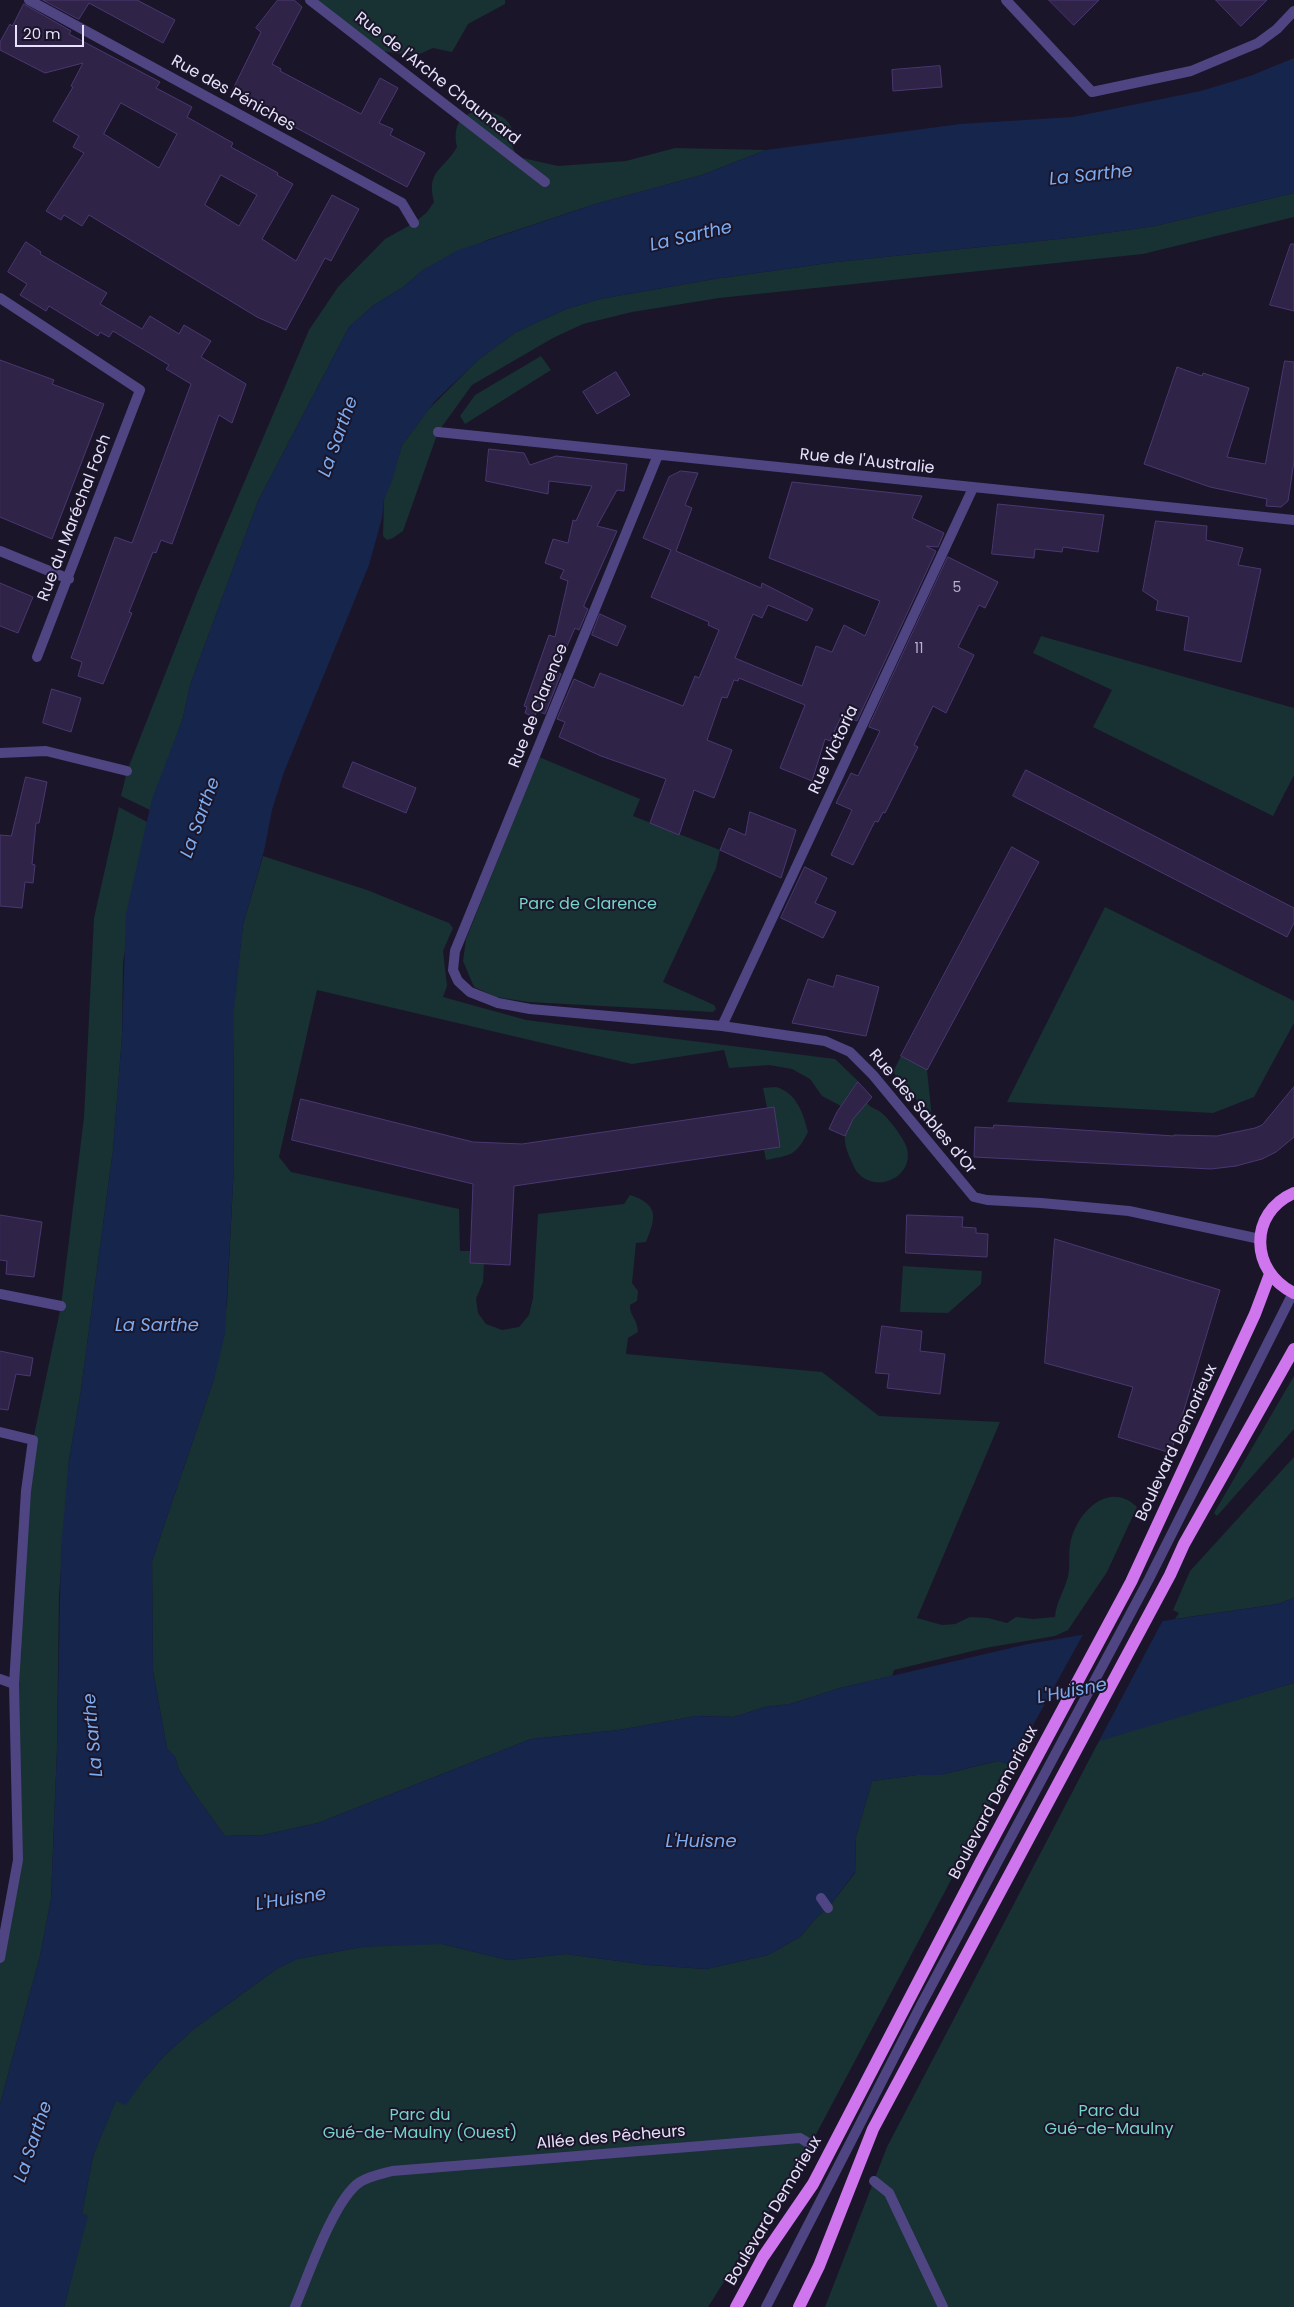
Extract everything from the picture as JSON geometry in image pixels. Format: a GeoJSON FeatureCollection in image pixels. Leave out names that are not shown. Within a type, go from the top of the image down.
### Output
{"type":"FeatureCollection","features":[{"type":"Feature","properties":{"kind":"main road"},"geometry":{"type":"LineString","coordinates":[[1294,1193],[1282,1200],[1269,1213],[1260,1239],[1261,1252],[1270,1274],[1277,1282],[1294,1292]]}},
{"type":"Feature","properties":{"kind":"main road","name":"Boulevard Demorieux"},"geometry":{"type":"LineString","coordinates":[[736,2307],[763,2257],[813,2184],[979,1864],[1131,1582],[1255,1314],[1270,1274]]}},
{"type":"Feature","properties":{"kind":"main road"},"geometry":{"type":"LineString","coordinates":[[799,2307],[820,2266],[873,2129],[1170,1575],[1184,1544],[1294,1348]]}},
{"type":"Feature","properties":{"kind":"street","name":"Rue des Péniches"},"geometry":{"type":"LineString","coordinates":[[29,0],[402,203],[414,223]]}},
{"type":"Feature","properties":{"kind":"street","name":"Rue de l'Arche Chaumard"},"geometry":{"type":"LineString","coordinates":[[310,0],[546,182]]}},
{"type":"Feature","properties":{"kind":"street"},"geometry":{"type":"LineString","coordinates":[[1006,0],[1092,92],[1191,71],[1258,43],[1277,29],[1294,11]]}},
{"type":"Feature","properties":{"kind":"street","name":"Rue du Maréchal Foch"},"geometry":{"type":"LineString","coordinates":[[0,298],[140,390],[69,579],[37,657]]}},
{"type":"Feature","properties":{"kind":"street","name":"Rue de l'Australie"},"geometry":{"type":"LineString","coordinates":[[438,432],[1294,520]]}},
{"type":"Feature","properties":{"kind":"street","name":"Rue de Clarence"},"geometry":{"type":"LineString","coordinates":[[453,970],[455,952],[658,455]]}},
{"type":"Feature","properties":{"kind":"street","name":"Rue Victoria"},"geometry":{"type":"LineString","coordinates":[[722,1026],[973,488]]}},
{"type":"Feature","properties":{"kind":"street"},"geometry":{"type":"LineString","coordinates":[[0,551],[69,579]]}},
{"type":"Feature","properties":{"kind":"street"},"geometry":{"type":"LineString","coordinates":[[0,753],[46,751],[127,772]]}},
{"type":"Feature","properties":{"kind":"street","name":"Rue des Sables d'Or"},"geometry":{"type":"LineString","coordinates":[[453,970],[458,981],[470,992],[498,1003],[530,1010],[722,1026],[825,1041],[850,1052],[873,1075],[974,1197],[987,1200],[1129,1212],[1260,1239]]}},
{"type":"Feature","properties":{"kind":"street"},"geometry":{"type":"LineString","coordinates":[[766,2307],[996,1863],[1149,1579],[1294,1292]]}},
{"type":"Feature","properties":{"kind":"street"},"geometry":{"type":"LineString","coordinates":[[0,1294],[60,1306]]}},
{"type":"Feature","properties":{"kind":"street"},"geometry":{"type":"LineString","coordinates":[[0,1432],[33,1440],[26,1491],[14,1684],[18,1860],[3,1929],[0,1958]]}},
{"type":"Feature","properties":{"kind":"street"},"geometry":{"type":"LineString","coordinates":[[0,1679],[14,1684]]}},
{"type":"Feature","properties":{"kind":"street"},"geometry":{"type":"LineString","coordinates":[[821,1898],[828,1908]]}},
{"type":"Feature","properties":{"kind":"street","name":"Allée des Pêcheurs"},"geometry":{"type":"LineString","coordinates":[[295,2307],[339,2205],[355,2186],[372,2176],[392,2171],[800,2138],[810,2144]]}},
{"type":"Feature","properties":{"kind":"street"},"geometry":{"type":"LineString","coordinates":[[874,2181],[889,2193],[943,2307]]}},
{"type":"Feature","properties":{"kind":"green space"},"geometry":{"type":"Polygon","coordinates":[[[317,0],[505,0],[505,4],[468,24],[452,52],[433,48],[415,56],[375,50],[317,0]]]}},
{"type":"Feature","properties":{"kind":"green space"},"geometry":{"type":"Polygon","coordinates":[[[479,110],[494,113],[507,121],[512,130],[512,144],[518,157],[558,166],[626,161],[675,148],[766,150],[702,175],[592,205],[487,240],[423,270],[402,288],[374,305],[349,327],[258,501],[190,685],[183,718],[150,810],[121,796],[127,771],[197,593],[309,330],[338,287],[385,239],[414,223],[427,212],[434,202],[432,183],[434,177],[457,147],[456,134],[459,123],[466,115],[479,110]]]}},
{"type":"Feature","properties":{"kind":"green space"},"geometry":{"type":"Polygon","coordinates":[[[1294,193],[1294,217],[1143,254],[719,298],[632,312],[583,324],[553,338],[472,385],[438,432],[403,531],[387,540],[383,536],[384,499],[402,445],[428,410],[478,360],[516,332],[566,309],[600,299],[714,279],[836,262],[1078,237],[1155,226],[1294,193]]]}},
{"type":"Feature","properties":{"kind":"green space"},"geometry":{"type":"Polygon","coordinates":[[[541,356],[551,370],[465,424],[460,416],[475,395],[541,356]]]}},
{"type":"Feature","properties":{"kind":"green space"},"geometry":{"type":"Polygon","coordinates":[[[1041,636],[1294,708],[1294,775],[1273,816],[1093,727],[1112,690],[1033,653],[1041,636]]]}},
{"type":"Feature","properties":{"kind":"green space","name":"Parc de Clarence"},"geometry":{"type":"Polygon","coordinates":[[[539,757],[640,799],[633,816],[720,850],[716,868],[663,982],[714,1005],[716,1009],[713,1012],[528,1002],[496,997],[474,987],[463,961],[466,939],[539,757]]]}},
{"type":"Feature","properties":{"kind":"green space"},"geometry":{"type":"Polygon","coordinates":[[[119,807],[147,822],[123,962],[122,1036],[113,1150],[81,1390],[69,1460],[59,1595],[57,1749],[51,1899],[40,1956],[0,2104],[0,1958],[18,1860],[14,1684],[33,1440],[61,1306],[84,1117],[94,918],[119,807]]]}},
{"type":"Feature","properties":{"kind":"green space"},"geometry":{"type":"Polygon","coordinates":[[[263,856],[367,890],[449,923],[453,928],[443,951],[447,986],[443,997],[526,1020],[835,1059],[858,1081],[841,1106],[822,1096],[810,1079],[792,1069],[769,1065],[729,1068],[724,1050],[632,1064],[317,990],[279,1157],[291,1172],[459,1209],[460,1251],[470,1251],[470,1263],[484,1264],[483,1282],[476,1299],[478,1313],[486,1324],[502,1330],[519,1327],[529,1315],[533,1298],[538,1214],[624,1204],[630,1195],[646,1202],[653,1212],[652,1225],[646,1242],[636,1243],[632,1283],[638,1291],[637,1301],[630,1305],[638,1332],[628,1338],[626,1354],[822,1372],[879,1416],[1000,1422],[917,1618],[942,1625],[955,1624],[970,1617],[988,1618],[1007,1623],[1016,1617],[1033,1619],[1055,1617],[1068,1576],[1069,1549],[1078,1522],[1094,1504],[1104,1499],[1115,1497],[1126,1499],[1137,1507],[1107,1572],[1068,1630],[1055,1636],[985,1648],[894,1670],[892,1676],[840,1688],[790,1704],[765,1707],[734,1717],[696,1716],[619,1730],[531,1739],[318,1823],[263,1835],[225,1836],[179,1770],[175,1757],[167,1749],[153,1671],[152,1561],[214,1379],[227,1303],[234,1164],[233,1010],[243,925],[263,856]]]}},
{"type":"Feature","properties":{"kind":"green space"},"geometry":{"type":"Polygon","coordinates":[[[1105,907],[1294,1001],[1294,1023],[1254,1097],[1213,1113],[1007,1102],[1105,907]]]}},
{"type":"Feature","properties":{"kind":"green space"},"geometry":{"type":"Polygon","coordinates":[[[901,1056],[927,1070],[932,1118],[893,1072],[901,1056]]]}},
{"type":"Feature","properties":{"kind":"green space"},"geometry":{"type":"Polygon","coordinates":[[[776,1087],[794,1099],[804,1118],[808,1132],[800,1146],[792,1153],[766,1160],[764,1150],[780,1147],[774,1107],[767,1108],[763,1088],[776,1087]]]}},
{"type":"Feature","properties":{"kind":"green space"},"geometry":{"type":"Polygon","coordinates":[[[867,1103],[882,1113],[895,1127],[907,1150],[907,1161],[903,1170],[896,1177],[887,1181],[876,1182],[866,1179],[857,1172],[846,1147],[845,1135],[848,1127],[867,1103]]]}},
{"type":"Feature","properties":{"kind":"green space"},"geometry":{"type":"Polygon","coordinates":[[[903,1266],[982,1271],[981,1284],[948,1313],[900,1312],[903,1266]]]}},
{"type":"Feature","properties":{"kind":"green space"},"geometry":{"type":"Polygon","coordinates":[[[1294,1376],[1294,1429],[1217,1516],[1214,1513],[1294,1376]]]}},
{"type":"Feature","properties":{"kind":"green space"},"geometry":{"type":"Polygon","coordinates":[[[1294,1457],[1294,1598],[1278,1604],[1175,1619],[1179,1613],[1173,1610],[1190,1571],[1294,1457]]]}},
{"type":"Feature","properties":{"kind":"green space","name":"Parc du Gué-de-Maulny"},"geometry":{"type":"Polygon","coordinates":[[[1294,1683],[1294,2307],[825,2307],[887,2147],[1100,1739],[1294,1683]]]}},
{"type":"Feature","properties":{"kind":"green space","name":"Parc du Gué-de-Maulny (Ouest)"},"geometry":{"type":"Polygon","coordinates":[[[998,1761],[1012,1765],[796,2172],[708,2307],[64,2307],[87,2216],[82,2213],[93,2156],[116,2100],[145,2078],[163,2057],[194,2029],[275,1970],[297,1959],[362,1947],[399,1944],[442,1944],[508,1960],[566,1954],[648,1965],[706,1969],[768,1955],[800,1937],[818,1916],[828,1908],[855,1873],[856,1837],[872,1781],[917,1775],[940,1775],[998,1761]]]}},
{"type":"Feature","properties":{"kind":"water"},"geometry":{"type":"Polygon","coordinates":[[[1294,58],[1294,193],[1155,226],[1078,237],[836,262],[714,279],[600,299],[566,309],[516,332],[478,360],[435,401],[402,445],[392,481],[384,499],[382,518],[369,565],[284,772],[272,810],[264,851],[243,925],[233,1018],[234,1164],[225,1334],[214,1379],[152,1561],[153,1671],[167,1749],[175,1756],[179,1770],[225,1836],[263,1835],[318,1823],[531,1739],[619,1730],[696,1716],[734,1717],[765,1707],[790,1704],[840,1688],[1028,1644],[1278,1604],[1294,1598],[1294,1683],[1015,1766],[997,1761],[940,1775],[917,1775],[872,1781],[856,1837],[855,1872],[828,1908],[818,1916],[800,1937],[768,1955],[706,1969],[648,1965],[566,1954],[508,1960],[442,1944],[362,1947],[297,1959],[275,1970],[194,2029],[163,2057],[126,2105],[116,2101],[93,2156],[82,2213],[88,2216],[64,2307],[0,2307],[0,2104],[40,1956],[51,1899],[57,1749],[61,1548],[69,1460],[81,1390],[113,1150],[122,1036],[126,914],[152,799],[183,718],[190,685],[258,501],[349,327],[374,305],[402,288],[423,270],[456,251],[592,205],[702,175],[766,150],[960,124],[1073,117],[1201,91],[1250,76],[1294,58]]]}},
{"type":"Feature","properties":{"kind":"pier"},"geometry":{"type":"Polygon","coordinates":[[[1164,1618],[1098,1743],[1016,1768],[1010,1767],[1085,1631],[1164,1618]]]}},
{"type":"Feature","properties":{"kind":"building"},"geometry":{"type":"Polygon","coordinates":[[[43,0],[137,0],[175,20],[163,43],[89,3],[79,19],[43,0]]]}},
{"type":"Feature","properties":{"kind":"building"},"geometry":{"type":"Polygon","coordinates":[[[278,0],[294,0],[302,7],[272,64],[281,69],[280,71],[361,114],[380,78],[398,88],[379,123],[393,129],[390,135],[425,153],[407,187],[231,93],[261,32],[256,28],[278,0]]]}},
{"type":"Feature","properties":{"kind":"building"},"geometry":{"type":"Polygon","coordinates":[[[1049,0],[1099,0],[1074,25],[1049,0]]]}},
{"type":"Feature","properties":{"kind":"building"},"geometry":{"type":"Polygon","coordinates":[[[1216,0],[1267,0],[1241,26],[1216,0]]]}},
{"type":"Feature","properties":{"kind":"building"},"geometry":{"type":"Polygon","coordinates":[[[24,4],[71,31],[69,34],[160,82],[156,88],[192,107],[187,117],[233,143],[231,147],[278,173],[277,175],[293,184],[262,239],[296,261],[332,195],[359,209],[331,261],[325,258],[286,330],[257,317],[89,215],[82,226],[64,215],[61,220],[46,211],[84,153],[73,147],[79,136],[53,121],[73,87],[71,86],[83,63],[45,73],[0,50],[0,42],[10,24],[12,26],[24,4]],[[121,103],[104,134],[159,168],[177,134],[121,103]],[[221,175],[205,205],[239,226],[257,195],[221,175]]]}},
{"type":"Feature","properties":{"kind":"building"},"geometry":{"type":"Polygon","coordinates":[[[940,66],[942,87],[893,91],[892,70],[940,66]]]}},
{"type":"Feature","properties":{"kind":"building"},"geometry":{"type":"Polygon","coordinates":[[[26,242],[41,252],[40,254],[107,293],[100,304],[142,329],[150,316],[179,334],[184,325],[211,341],[201,357],[246,384],[232,423],[219,415],[172,544],[161,540],[156,553],[153,552],[129,612],[132,613],[103,684],[78,676],[82,662],[71,658],[115,537],[132,543],[191,384],[166,369],[169,365],[113,331],[109,337],[100,332],[98,336],[49,306],[46,311],[20,295],[27,284],[8,272],[26,242]]]}},
{"type":"Feature","properties":{"kind":"building"},"geometry":{"type":"Polygon","coordinates":[[[1291,244],[1294,244],[1294,311],[1270,305],[1291,244]]]}},
{"type":"Feature","properties":{"kind":"building"},"geometry":{"type":"Polygon","coordinates":[[[0,360],[54,380],[52,384],[104,404],[52,539],[0,517],[0,360]]]}},
{"type":"Feature","properties":{"kind":"building"},"geometry":{"type":"Polygon","coordinates":[[[1285,361],[1294,362],[1294,461],[1288,501],[1281,507],[1266,506],[1267,499],[1210,487],[1144,464],[1177,367],[1202,376],[1203,373],[1249,388],[1227,457],[1265,464],[1285,361]]]}},
{"type":"Feature","properties":{"kind":"building"},"geometry":{"type":"Polygon","coordinates":[[[616,372],[630,395],[597,414],[583,392],[616,372]]]}},
{"type":"Feature","properties":{"kind":"building"},"geometry":{"type":"Polygon","coordinates":[[[489,449],[524,453],[530,465],[556,456],[627,464],[624,491],[617,490],[597,526],[617,531],[584,605],[588,609],[579,630],[575,628],[556,671],[561,674],[545,714],[537,711],[534,717],[525,713],[527,707],[524,706],[549,635],[555,637],[568,581],[560,578],[564,570],[545,563],[553,539],[568,543],[573,520],[576,521],[592,486],[549,481],[548,494],[486,481],[489,449]]]}},
{"type":"Feature","properties":{"kind":"building"},"geometry":{"type":"Polygon","coordinates":[[[681,471],[698,473],[685,505],[692,508],[676,551],[761,588],[762,583],[813,609],[807,621],[768,605],[762,618],[753,614],[735,658],[802,686],[816,646],[832,652],[844,625],[865,636],[880,601],[769,558],[792,482],[922,496],[912,518],[944,533],[938,547],[926,546],[936,551],[857,721],[842,715],[830,741],[825,739],[812,781],[780,768],[805,705],[739,678],[738,681],[734,680],[727,698],[722,697],[707,740],[732,750],[714,798],[694,790],[679,835],[650,823],[666,779],[601,756],[559,737],[565,722],[557,719],[574,679],[594,688],[600,673],[683,706],[695,676],[699,678],[719,630],[708,625],[709,622],[651,597],[671,550],[643,538],[669,477],[681,471]]]}},
{"type":"Feature","properties":{"kind":"building"},"geometry":{"type":"Polygon","coordinates":[[[998,504],[1104,515],[1098,552],[1063,547],[1062,552],[1035,549],[1034,558],[992,554],[998,504]]]}},
{"type":"Feature","properties":{"kind":"building"},"geometry":{"type":"Polygon","coordinates":[[[1156,521],[1207,526],[1206,540],[1243,548],[1238,565],[1261,569],[1241,662],[1184,650],[1189,617],[1156,610],[1158,601],[1143,591],[1156,521]]]}},
{"type":"Feature","properties":{"kind":"building"},"geometry":{"type":"Polygon","coordinates":[[[948,557],[998,582],[985,608],[979,605],[958,647],[974,655],[946,713],[933,706],[914,745],[918,747],[885,813],[883,812],[878,822],[875,821],[853,865],[831,855],[852,810],[836,803],[851,773],[858,776],[880,731],[869,727],[948,557]]]}},
{"type":"Feature","properties":{"kind":"building"},"geometry":{"type":"Polygon","coordinates":[[[0,583],[33,597],[18,633],[0,626],[0,583]]]}},
{"type":"Feature","properties":{"kind":"building"},"geometry":{"type":"Polygon","coordinates":[[[600,614],[626,626],[617,646],[592,635],[600,614]]]}},
{"type":"Feature","properties":{"kind":"building"},"geometry":{"type":"Polygon","coordinates":[[[52,689],[81,698],[71,732],[43,723],[52,689]]]}},
{"type":"Feature","properties":{"kind":"building"},"geometry":{"type":"Polygon","coordinates":[[[353,762],[416,788],[406,813],[343,787],[353,762]]]}},
{"type":"Feature","properties":{"kind":"building"},"geometry":{"type":"Polygon","coordinates":[[[1026,770],[1294,908],[1294,923],[1287,937],[1013,796],[1026,770]]]}},
{"type":"Feature","properties":{"kind":"building"},"geometry":{"type":"Polygon","coordinates":[[[26,777],[47,782],[39,823],[36,823],[32,864],[35,865],[33,883],[25,882],[22,908],[0,906],[0,835],[11,836],[26,777]]]}},
{"type":"Feature","properties":{"kind":"building"},"geometry":{"type":"Polygon","coordinates":[[[750,812],[796,830],[781,878],[720,850],[729,828],[745,835],[750,812]]]}},
{"type":"Feature","properties":{"kind":"building"},"geometry":{"type":"Polygon","coordinates":[[[1012,847],[1039,862],[927,1070],[901,1056],[1012,847]]]}},
{"type":"Feature","properties":{"kind":"building"},"geometry":{"type":"Polygon","coordinates":[[[805,867],[827,878],[815,903],[836,912],[823,938],[781,918],[805,867]]]}},
{"type":"Feature","properties":{"kind":"building"},"geometry":{"type":"Polygon","coordinates":[[[837,975],[879,987],[866,1036],[792,1023],[808,979],[833,987],[837,975]]]}},
{"type":"Feature","properties":{"kind":"building"},"geometry":{"type":"Polygon","coordinates":[[[858,1082],[872,1097],[853,1119],[845,1136],[829,1129],[837,1112],[858,1082]]]}},
{"type":"Feature","properties":{"kind":"building"},"geometry":{"type":"Polygon","coordinates":[[[1294,1087],[1294,1137],[1276,1152],[1262,1159],[1236,1166],[1211,1169],[974,1157],[975,1127],[993,1128],[994,1125],[1174,1136],[1217,1136],[1255,1128],[1262,1125],[1294,1087]]]}},
{"type":"Feature","properties":{"kind":"building"},"geometry":{"type":"Polygon","coordinates":[[[301,1099],[473,1142],[522,1144],[774,1107],[780,1147],[514,1186],[510,1265],[470,1263],[473,1184],[292,1140],[301,1099]]]}},
{"type":"Feature","properties":{"kind":"building"},"geometry":{"type":"Polygon","coordinates":[[[0,1215],[42,1222],[34,1277],[6,1274],[7,1261],[0,1260],[0,1215]]]}},
{"type":"Feature","properties":{"kind":"building"},"geometry":{"type":"Polygon","coordinates":[[[907,1215],[963,1217],[962,1227],[976,1228],[976,1233],[988,1234],[987,1257],[906,1253],[907,1215]]]}},
{"type":"Feature","properties":{"kind":"building"},"geometry":{"type":"Polygon","coordinates":[[[1055,1239],[1220,1290],[1171,1453],[1118,1437],[1133,1387],[1045,1363],[1055,1239]]]}},
{"type":"Feature","properties":{"kind":"building"},"geometry":{"type":"Polygon","coordinates":[[[882,1326],[922,1331],[920,1351],[945,1354],[940,1394],[887,1388],[889,1374],[876,1373],[882,1326]]]}},
{"type":"Feature","properties":{"kind":"building"},"geometry":{"type":"Polygon","coordinates":[[[0,1351],[33,1358],[30,1376],[16,1374],[8,1410],[0,1409],[0,1351]]]}},
{"type":"Feature","properties":{"kind":"water label","name":"La Sarthe"},"geometry":{"type":"Point","coordinates":[1091,176]}},
{"type":"Feature","properties":{"kind":"water label","name":"La Sarthe"},"geometry":{"type":"Point","coordinates":[691,237]}},
{"type":"Feature","properties":{"kind":"water label","name":"La Sarthe"},"geometry":{"type":"Point","coordinates":[339,437]}},
{"type":"Feature","properties":{"kind":"water label","name":"La Sarthe"},"geometry":{"type":"Point","coordinates":[201,818]}},
{"type":"Feature","properties":{"kind":"water label","name":"La Sarthe"},"geometry":{"type":"Point","coordinates":[157,1326]}},
{"type":"Feature","properties":{"kind":"water label","name":"L'Huisne"},"geometry":{"type":"Point","coordinates":[1072,1692]}},
{"type":"Feature","properties":{"kind":"water label","name":"La Sarthe"},"geometry":{"type":"Point","coordinates":[94,1735]}},
{"type":"Feature","properties":{"kind":"water label","name":"L'Huisne"},"geometry":{"type":"Point","coordinates":[701,1842]}},
{"type":"Feature","properties":{"kind":"water label","name":"L'Huisne"},"geometry":{"type":"Point","coordinates":[291,1900]}},
{"type":"Feature","properties":{"kind":"water label","name":"La Sarthe"},"geometry":{"type":"Point","coordinates":[34,2142]}}]}
